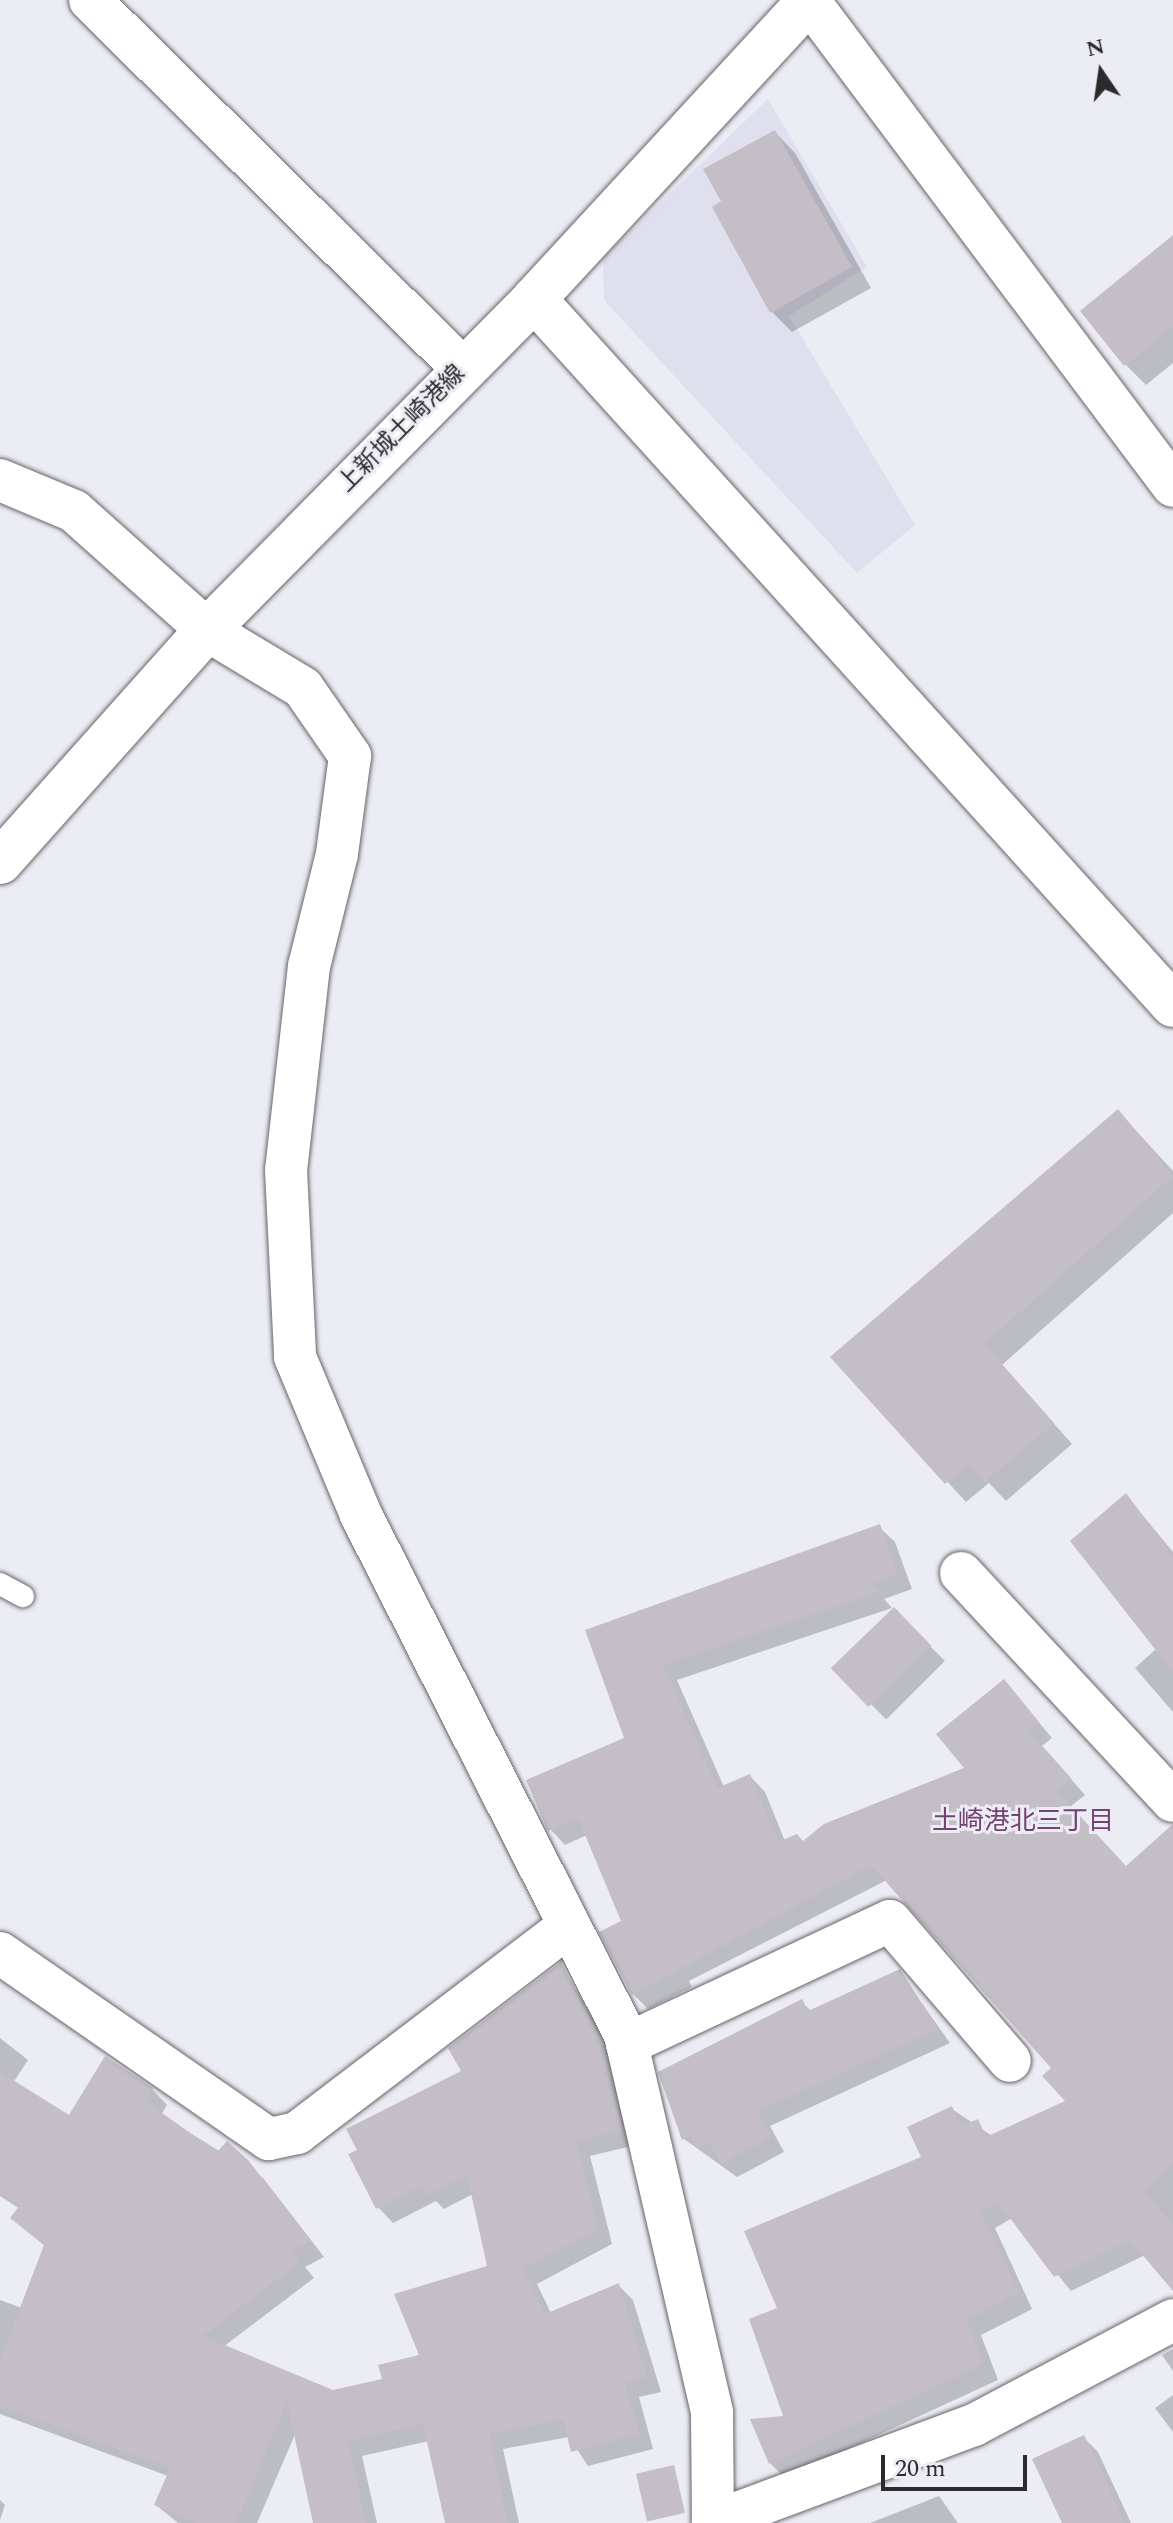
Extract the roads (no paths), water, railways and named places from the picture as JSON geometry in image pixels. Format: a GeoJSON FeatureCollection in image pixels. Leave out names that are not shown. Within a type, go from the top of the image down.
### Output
{"type":"FeatureCollection","features":[{"type":"Feature","properties":{"kind":"main road","name":"上新城土崎港線"},"geometry":{"type":"LineString","coordinates":[[0,862],[207,630],[462,368],[534,299],[809,0]]}},
{"type":"Feature","properties":{"kind":"main road"},"geometry":{"type":"LineString","coordinates":[[534,299],[1173,1005]]}},
{"type":"Feature","properties":{"kind":"street"},"geometry":{"type":"LineString","coordinates":[[90,0],[462,368]]}},
{"type":"Feature","properties":{"kind":"street"},"geometry":{"type":"LineString","coordinates":[[809,0],[1173,486]]}},
{"type":"Feature","properties":{"kind":"street"},"geometry":{"type":"LineString","coordinates":[[0,480],[74,511],[207,630],[303,688],[350,756],[337,854],[309,966],[286,1170],[295,1357],[361,1515],[627,2044],[712,2413],[713,2523],[974,2425],[1173,2320]]}},
{"type":"Feature","properties":{"kind":"street"},"geometry":{"type":"LineString","coordinates":[[961,1573],[1173,1801]]}},
{"type":"Feature","properties":{"kind":"street"},"geometry":{"type":"LineString","coordinates":[[627,2044],[890,1921],[1010,2061]]}},
{"type":"Feature","properties":{"kind":"street"},"geometry":{"type":"LineString","coordinates":[[0,1953],[269,2139],[297,2133],[566,1928]]}},
{"type":"Feature","properties":{"kind":"lane"},"geometry":{"type":"LineString","coordinates":[[0,1584],[23,1596]]}},
{"type":"Feature","properties":{"kind":"district","name":"土崎港北三丁目"},"geometry":{"type":"Point","coordinates":[1023,1822]}}]}
